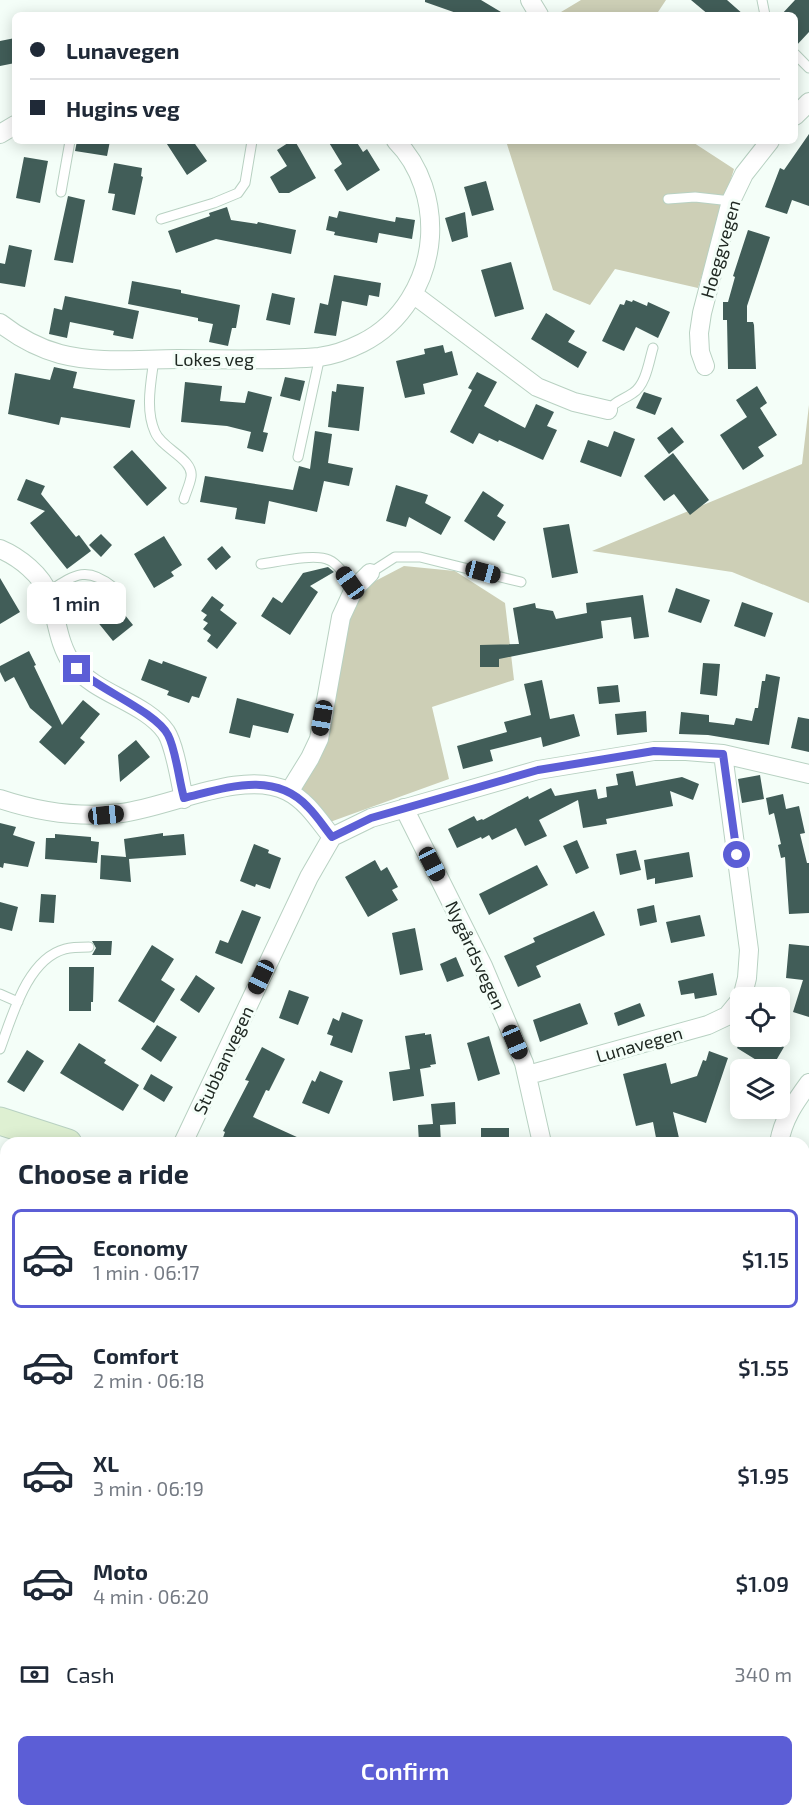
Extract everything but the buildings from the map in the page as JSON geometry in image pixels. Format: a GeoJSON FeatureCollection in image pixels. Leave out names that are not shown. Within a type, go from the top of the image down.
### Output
{"type":"FeatureCollection","features":[{"type":"Feature","properties":{"kind":"street"},"geometry":{"type":"LineString","coordinates":[[798,113],[809,102]]}},
{"type":"Feature","properties":{"kind":"street","name":"Lokes veg"},"geometry":{"type":"LineString","coordinates":[[0,323],[31,343],[62,354],[91,359],[320,356],[347,350],[375,335],[400,312],[413,294],[428,256],[430,217],[419,174],[398,144]]}},
{"type":"Feature","properties":{"kind":"street","name":"Hoeggvegen"},"geometry":{"type":"LineString","coordinates":[[705,366],[700,352],[699,333],[702,313],[731,201],[744,174],[768,144]]}},
{"type":"Feature","properties":{"kind":"street"},"geometry":{"type":"LineString","coordinates":[[413,294],[537,387],[574,402],[608,410]]}},
{"type":"Feature","properties":{"kind":"street"},"geometry":{"type":"LineString","coordinates":[[0,549],[28,567],[48,592],[60,636],[72,663],[95,684],[156,721],[168,736],[184,798]]}},
{"type":"Feature","properties":{"kind":"street"},"geometry":{"type":"LineString","coordinates":[[289,792],[319,739],[341,617],[354,589],[370,573]]}},
{"type":"Feature","properties":{"kind":"street"},"geometry":{"type":"LineString","coordinates":[[0,799],[64,813],[106,815],[135,811],[241,784],[259,784],[289,792],[307,806],[332,837],[371,818],[538,770],[654,751],[723,754],[809,774]]}},
{"type":"Feature","properties":{"kind":"street","name":"Lunavegen"},"geometry":{"type":"LineString","coordinates":[[723,754],[749,950],[744,987]]}},
{"type":"Feature","properties":{"kind":"street","name":"Nygårdsvegen"},"geometry":{"type":"LineString","coordinates":[[404,808],[483,966],[528,1075],[541,1137]]}},
{"type":"Feature","properties":{"kind":"street","name":"Stubbanvegen"},"geometry":{"type":"LineString","coordinates":[[186,1137],[309,877],[332,837]]}},
{"type":"Feature","properties":{"kind":"street","name":"Lunavegen"},"geometry":{"type":"LineString","coordinates":[[528,1075],[708,1025],[726,1016],[730,1011]]}},
{"type":"Feature","properties":{"kind":"street"},"geometry":{"type":"LineString","coordinates":[[780,1137],[792,1104],[809,1083]]}},
{"type":"Feature","properties":{"kind":"street"},"geometry":{"type":"LineString","coordinates":[[0,1121],[49,1137]]}},
{"type":"Feature","properties":{"kind":"lane"},"geometry":{"type":"LineString","coordinates":[[798,57],[809,68]]}},
{"type":"Feature","properties":{"kind":"lane"},"geometry":{"type":"LineString","coordinates":[[61,192],[69,144]]}},
{"type":"Feature","properties":{"kind":"lane"},"geometry":{"type":"LineString","coordinates":[[161,219],[234,196],[244,183],[251,144]]}},
{"type":"Feature","properties":{"kind":"lane"},"geometry":{"type":"LineString","coordinates":[[668,199],[695,197],[731,201]]}},
{"type":"Feature","properties":{"kind":"lane"},"geometry":{"type":"LineString","coordinates":[[608,410],[617,400],[634,393],[640,385],[653,348]]}},
{"type":"Feature","properties":{"kind":"lane"},"geometry":{"type":"LineString","coordinates":[[298,457],[320,356]]}},
{"type":"Feature","properties":{"kind":"lane"},"geometry":{"type":"LineString","coordinates":[[154,359],[150,388],[152,423],[157,438],[189,466],[192,474],[184,499]]}},
{"type":"Feature","properties":{"kind":"lane"},"geometry":{"type":"LineString","coordinates":[[261,564],[317,557],[329,560],[341,571],[354,589]]}},
{"type":"Feature","properties":{"kind":"lane"},"geometry":{"type":"LineString","coordinates":[[370,573],[395,557],[420,557],[521,582]]}},
{"type":"Feature","properties":{"kind":"lane"},"geometry":{"type":"LineString","coordinates":[[48,592],[70,578],[83,574],[100,577],[113,587]]}},
{"type":"Feature","properties":{"kind":"lane"},"geometry":{"type":"LineString","coordinates":[[0,1049],[28,980],[39,965],[63,949],[88,946]]}},
{"type":"Feature","properties":{"kind":"lane"},"geometry":{"type":"LineString","coordinates":[[0,994],[18,1002]]}},
{"type":"Feature","properties":{"kind":"green space"},"geometry":{"type":"Polygon","coordinates":[[[581,0],[666,0],[658,12],[561,12],[581,0]]]}},
{"type":"Feature","properties":{"kind":"green space"},"geometry":{"type":"Polygon","coordinates":[[[507,144],[696,144],[734,169],[698,288],[615,269],[590,305],[553,290],[507,144]]]}},
{"type":"Feature","properties":{"kind":"green space"},"geometry":{"type":"Polygon","coordinates":[[[809,405],[809,603],[732,572],[592,551],[802,464],[809,405]]]}},
{"type":"Feature","properties":{"kind":"green space"},"geometry":{"type":"Polygon","coordinates":[[[404,566],[455,571],[505,603],[514,680],[432,707],[449,779],[330,822],[296,784],[322,734],[341,626],[360,589],[404,566]]]}},
{"type":"Feature","properties":{"kind":"route"},"geometry":{"type":"LineString","coordinates":[[77,669],[100,688],[145,713],[163,728],[171,743],[184,798],[241,784],[274,786],[289,792],[307,806],[332,837],[371,818],[538,770],[654,751],[723,754],[737,855]]}}]}
